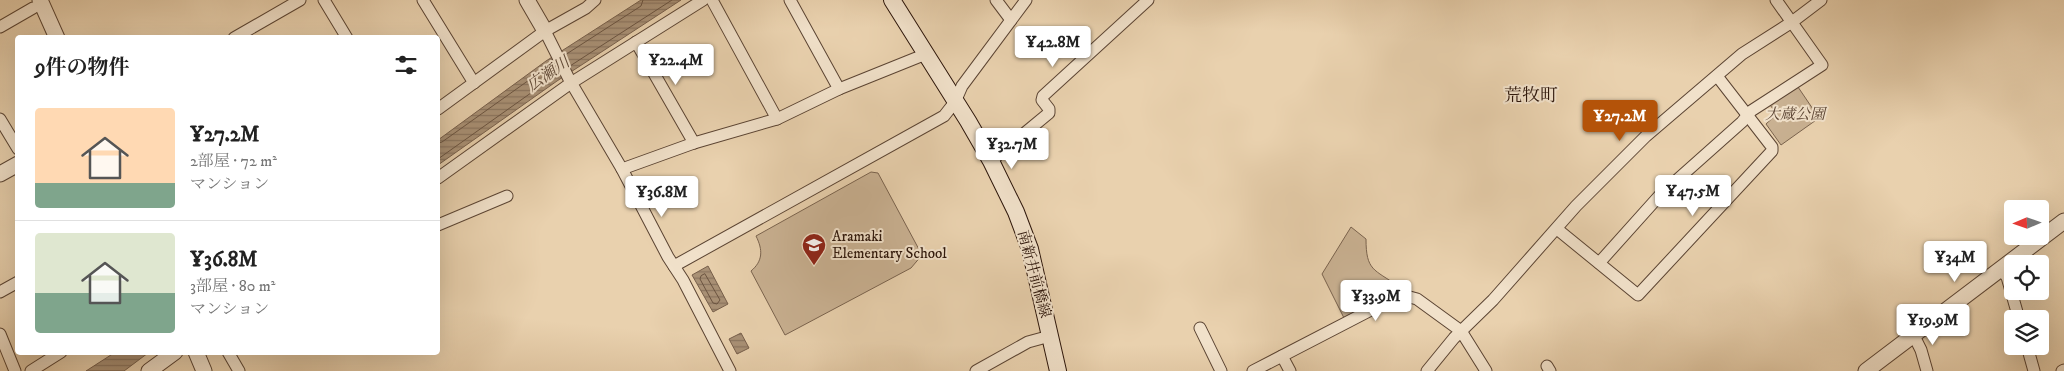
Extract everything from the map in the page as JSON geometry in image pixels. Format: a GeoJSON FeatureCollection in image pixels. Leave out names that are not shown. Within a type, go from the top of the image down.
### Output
{"type":"FeatureCollection","features":[{"type":"Feature","properties":{"kind":"main road","name":"南新井前橋線"},"geometry":{"type":"LineString","coordinates":[[892,0],[991,161],[1016,212],[1030,249],[1058,371]]}},
{"type":"Feature","properties":{"kind":"street"},"geometry":{"type":"LineString","coordinates":[[243,35],[300,0]]}},
{"type":"Feature","properties":{"kind":"street"},"geometry":{"type":"LineString","coordinates":[[324,0],[345,35]]}},
{"type":"Feature","properties":{"kind":"street"},"geometry":{"type":"LineString","coordinates":[[423,0],[474,83]]}},
{"type":"Feature","properties":{"kind":"street"},"geometry":{"type":"LineString","coordinates":[[527,0],[570,81],[622,169],[730,371]]}},
{"type":"Feature","properties":{"kind":"street"},"geometry":{"type":"LineString","coordinates":[[440,108],[545,31],[586,8],[596,0]]}},
{"type":"Feature","properties":{"kind":"street"},"geometry":{"type":"LineString","coordinates":[[440,177],[570,81],[703,0]]}},
{"type":"Feature","properties":{"kind":"street"},"geometry":{"type":"LineString","coordinates":[[712,0],[777,119]]}},
{"type":"Feature","properties":{"kind":"street"},"geometry":{"type":"LineString","coordinates":[[790,0],[839,89]]}},
{"type":"Feature","properties":{"kind":"street"},"geometry":{"type":"LineString","coordinates":[[996,0],[1011,20]]}},
{"type":"Feature","properties":{"kind":"street"},"geometry":{"type":"LineString","coordinates":[[674,266],[947,114],[962,86],[1026,0]]}},
{"type":"Feature","properties":{"kind":"street"},"geometry":{"type":"LineString","coordinates":[[991,161],[1049,113],[1049,109],[1042,100],[1043,96],[1148,0]]}},
{"type":"Feature","properties":{"kind":"street"},"geometry":{"type":"LineString","coordinates":[[1599,263],[1660,195],[1750,111],[1822,65],[1776,0]]}},
{"type":"Feature","properties":{"kind":"street"},"geometry":{"type":"LineString","coordinates":[[1427,371],[1461,331],[1492,300],[1583,199],[1646,136],[1742,54],[1792,22],[1821,0]]}},
{"type":"Feature","properties":{"kind":"street"},"geometry":{"type":"LineString","coordinates":[[0,27],[34,3]]}},
{"type":"Feature","properties":{"kind":"street"},"geometry":{"type":"LineString","coordinates":[[34,3],[45,35]]}},
{"type":"Feature","properties":{"kind":"street"},"geometry":{"type":"LineString","coordinates":[[34,3],[55,35]]}},
{"type":"Feature","properties":{"kind":"street"},"geometry":{"type":"LineString","coordinates":[[636,42],[694,142]]}},
{"type":"Feature","properties":{"kind":"street"},"geometry":{"type":"LineString","coordinates":[[622,169],[694,142],[777,119],[839,89],[926,54]]}},
{"type":"Feature","properties":{"kind":"street"},"geometry":{"type":"LineString","coordinates":[[1557,229],[1638,295],[1772,151],[1772,147],[1717,76]]}},
{"type":"Feature","properties":{"kind":"street"},"geometry":{"type":"LineString","coordinates":[[0,119],[15,144]]}},
{"type":"Feature","properties":{"kind":"street"},"geometry":{"type":"LineString","coordinates":[[0,174],[15,166]]}},
{"type":"Feature","properties":{"kind":"street"},"geometry":{"type":"LineString","coordinates":[[440,224],[508,196]]}},
{"type":"Feature","properties":{"kind":"street"},"geometry":{"type":"LineString","coordinates":[[1866,371],[2064,220]]}},
{"type":"Feature","properties":{"kind":"street"},"geometry":{"type":"LineString","coordinates":[[2000,268],[2007,277],[2016,310]]}},
{"type":"Feature","properties":{"kind":"street"},"geometry":{"type":"LineString","coordinates":[[0,292],[15,284]]}},
{"type":"Feature","properties":{"kind":"street"},"geometry":{"type":"LineString","coordinates":[[1253,371],[1400,296],[1406,296],[1417,299],[1461,331],[1486,371]]}},
{"type":"Feature","properties":{"kind":"street"},"geometry":{"type":"LineString","coordinates":[[1200,328],[1221,371]]}},
{"type":"Feature","properties":{"kind":"street"},"geometry":{"type":"LineString","coordinates":[[0,334],[15,371]]}},
{"type":"Feature","properties":{"kind":"street"},"geometry":{"type":"LineString","coordinates":[[1913,334],[1921,350],[1927,371]]}},
{"type":"Feature","properties":{"kind":"street"},"geometry":{"type":"LineString","coordinates":[[976,371],[1028,342],[1050,336]]}},
{"type":"Feature","properties":{"kind":"street"},"geometry":{"type":"LineString","coordinates":[[31,371],[56,355]]}},
{"type":"Feature","properties":{"kind":"street"},"geometry":{"type":"LineString","coordinates":[[149,371],[171,355]]}},
{"type":"Feature","properties":{"kind":"street"},"geometry":{"type":"LineString","coordinates":[[197,355],[204,371]]}},
{"type":"Feature","properties":{"kind":"street"},"geometry":{"type":"LineString","coordinates":[[230,355],[239,371]]}},
{"type":"Feature","properties":{"kind":"street"},"geometry":{"type":"LineString","coordinates":[[2030,355],[2034,371]]}},
{"type":"Feature","properties":{"kind":"street"},"geometry":{"type":"LineString","coordinates":[[1282,356],[1290,371]]}},
{"type":"Feature","properties":{"kind":"green space","name":"大蔵公園"},"geometry":{"type":"Polygon","coordinates":[[[1798,87],[1819,118],[1781,145],[1766,124],[1777,114],[1770,105],[1798,87]]]}},
{"type":"Feature","properties":{"kind":"green space"},"geometry":{"type":"Polygon","coordinates":[[[871,172],[878,173],[922,255],[911,268],[785,335],[751,271],[758,263],[761,255],[756,236],[871,172]]]}},
{"type":"Feature","properties":{"kind":"green space"},"geometry":{"type":"Polygon","coordinates":[[[1351,227],[1366,239],[1366,250],[1373,268],[1398,286],[1398,292],[1344,318],[1322,274],[1351,227]]]}},
{"type":"Feature","properties":{"kind":"water","name":"広瀬川"},"geometry":{"type":"Polygon","coordinates":[[[641,0],[681,0],[557,81],[440,164],[440,139],[546,61],[641,0]]]}},
{"type":"Feature","properties":{"kind":"water"},"geometry":{"type":"Polygon","coordinates":[[[708,266],[728,304],[713,312],[692,275],[708,266]]]}},
{"type":"Feature","properties":{"kind":"water"},"geometry":{"type":"Polygon","coordinates":[[[741,333],[749,348],[737,354],[729,339],[741,333]]]}},
{"type":"Feature","properties":{"kind":"water"},"geometry":{"type":"Polygon","coordinates":[[[111,355],[145,355],[124,371],[86,371],[111,355]]]}},
{"type":"Feature","properties":{"kind":"place","name":"Aramaki Elementary School"},"geometry":{"type":"Point","coordinates":[814,266]}},
{"type":"Feature","properties":{"kind":"district","name":"荒牧町"},"geometry":{"type":"Point","coordinates":[1531,96]}}]}
